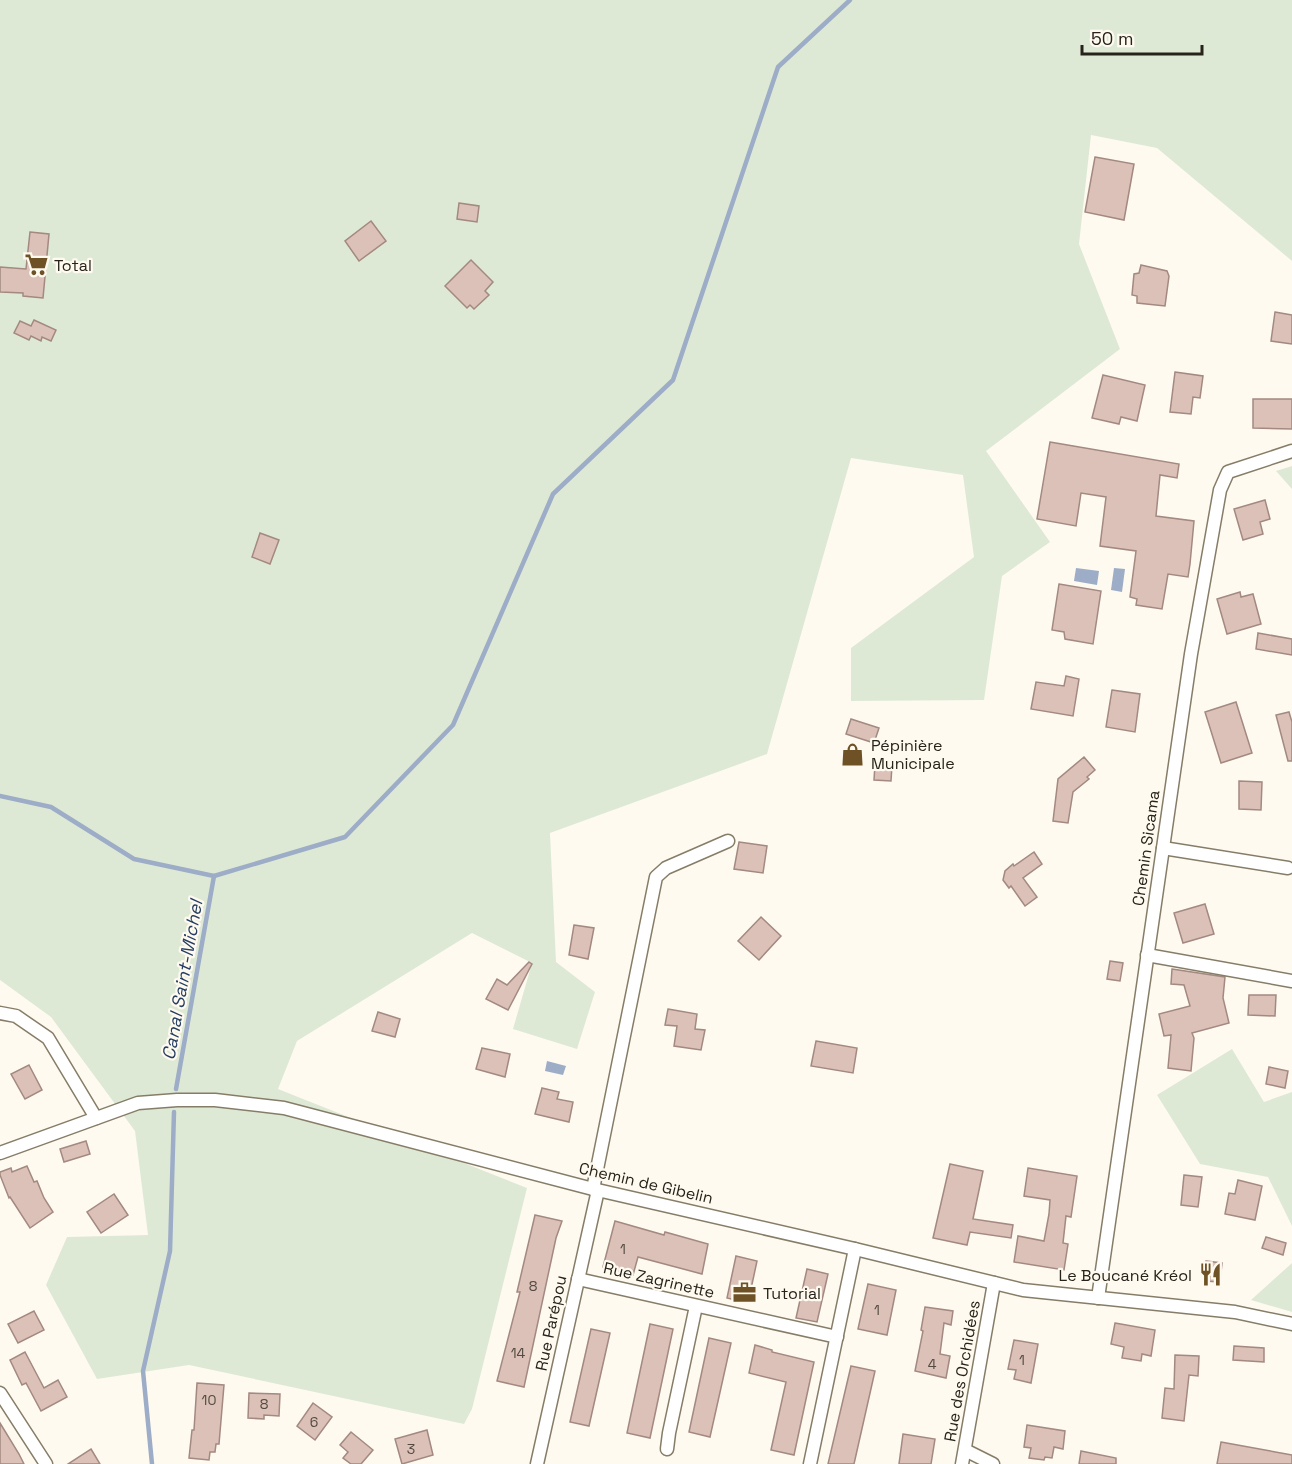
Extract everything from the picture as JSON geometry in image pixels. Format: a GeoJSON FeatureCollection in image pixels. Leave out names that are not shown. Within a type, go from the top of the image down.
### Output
{"type":"FeatureCollection","features":[{"type":"Feature","properties":{"kind":"street","name":"Chemin Sicama"},"geometry":{"type":"LineString","coordinates":[[1098,1298],[1191,654],[1220,490],[1228,472],[1292,451]]}},
{"type":"Feature","properties":{"kind":"street","name":"Rue Parépou"},"geometry":{"type":"LineString","coordinates":[[537,1464],[578,1279],[656,877],[666,868],[728,841]]}},
{"type":"Feature","properties":{"kind":"street"},"geometry":{"type":"LineString","coordinates":[[1163,848],[1288,868]]}},
{"type":"Feature","properties":{"kind":"street"},"geometry":{"type":"LineString","coordinates":[[1147,955],[1292,981]]}},
{"type":"Feature","properties":{"kind":"street"},"geometry":{"type":"LineString","coordinates":[[0,1013],[16,1016],[48,1038],[96,1118]]}},
{"type":"Feature","properties":{"kind":"street","name":"Chemin de Gibelin"},"geometry":{"type":"LineString","coordinates":[[0,1153],[138,1103],[215,1100],[284,1108],[595,1189],[1023,1290],[1235,1311],[1292,1324]]}},
{"type":"Feature","properties":{"kind":"street"},"geometry":{"type":"LineString","coordinates":[[810,1464],[855,1249]]}},
{"type":"Feature","properties":{"kind":"street","name":"Rue Zagrinette"},"geometry":{"type":"LineString","coordinates":[[578,1279],[837,1337]]}},
{"type":"Feature","properties":{"kind":"street","name":"Rue des Orchidées"},"geometry":{"type":"LineString","coordinates":[[962,1464],[994,1283]]}},
{"type":"Feature","properties":{"kind":"street"},"geometry":{"type":"LineString","coordinates":[[667,1449],[696,1306]]}},
{"type":"Feature","properties":{"kind":"street"},"geometry":{"type":"LineString","coordinates":[[0,1393],[46,1464]]}},
{"type":"Feature","properties":{"kind":"street"},"geometry":{"type":"LineString","coordinates":[[964,1450],[993,1464]]}},
{"type":"Feature","properties":{"kind":"green space"},"geometry":{"type":"Polygon","coordinates":[[[0,0],[1292,0],[1292,261],[1157,148],[1091,135],[1079,244],[1120,349],[986,451],[1050,542],[1002,576],[984,700],[851,701],[851,648],[974,557],[963,475],[851,458],[767,754],[550,833],[556,962],[595,992],[577,1049],[513,1029],[532,963],[472,933],[297,1041],[278,1089],[527,1188],[472,1409],[464,1424],[189,1365],[97,1379],[46,1285],[67,1237],[148,1235],[135,1131],[51,1017],[0,980],[0,0]]]}},
{"type":"Feature","properties":{"kind":"green space"},"geometry":{"type":"Polygon","coordinates":[[[1292,466],[1292,489],[1276,471],[1292,466]]]}},
{"type":"Feature","properties":{"kind":"green space"},"geometry":{"type":"Polygon","coordinates":[[[1232,1049],[1264,1102],[1292,1092],[1292,1226],[1268,1177],[1200,1164],[1157,1095],[1232,1049]]]}},
{"type":"Feature","properties":{"kind":"green space"},"geometry":{"type":"Polygon","coordinates":[[[1292,1263],[1292,1312],[1251,1300],[1292,1263]]]}},
{"type":"Feature","properties":{"kind":"water"},"geometry":{"type":"Polygon","coordinates":[[[1076,568],[1099,571],[1097,585],[1074,581],[1076,568]]]}},
{"type":"Feature","properties":{"kind":"water"},"geometry":{"type":"Polygon","coordinates":[[[1114,568],[1125,569],[1122,592],[1111,590],[1114,568]]]}},
{"type":"Feature","properties":{"kind":"water"},"geometry":{"type":"Polygon","coordinates":[[[547,1061],[566,1066],[563,1075],[545,1071],[547,1061]]]}},
{"type":"Feature","properties":{"kind":"building"},"geometry":{"type":"Polygon","coordinates":[[[1095,157],[1134,164],[1124,220],[1085,212],[1095,157]]]}},
{"type":"Feature","properties":{"kind":"building"},"geometry":{"type":"Polygon","coordinates":[[[459,203],[479,206],[477,222],[457,219],[459,203]]]}},
{"type":"Feature","properties":{"kind":"building"},"geometry":{"type":"Polygon","coordinates":[[[371,221],[386,241],[359,261],[345,241],[371,221]]]}},
{"type":"Feature","properties":{"kind":"building"},"geometry":{"type":"Polygon","coordinates":[[[30,232],[49,234],[43,298],[23,296],[23,293],[0,292],[0,267],[26,269],[30,232]]]}},
{"type":"Feature","properties":{"kind":"building"},"geometry":{"type":"Polygon","coordinates":[[[471,260],[493,282],[485,291],[489,295],[474,309],[470,305],[467,308],[445,286],[471,260]]]}},
{"type":"Feature","properties":{"kind":"building"},"geometry":{"type":"Polygon","coordinates":[[[1141,265],[1167,271],[1169,276],[1165,306],[1137,303],[1137,296],[1132,295],[1134,274],[1139,273],[1141,265]]]}},
{"type":"Feature","properties":{"kind":"building"},"geometry":{"type":"Polygon","coordinates":[[[1275,312],[1292,315],[1292,344],[1271,341],[1275,312]]]}},
{"type":"Feature","properties":{"kind":"building"},"geometry":{"type":"Polygon","coordinates":[[[34,320],[56,330],[51,341],[42,337],[41,341],[31,336],[29,340],[14,333],[20,321],[31,326],[34,320]]]}},
{"type":"Feature","properties":{"kind":"building"},"geometry":{"type":"Polygon","coordinates":[[[1175,372],[1203,376],[1200,398],[1193,397],[1191,414],[1170,412],[1175,372]]]}},
{"type":"Feature","properties":{"kind":"building"},"geometry":{"type":"Polygon","coordinates":[[[1103,375],[1145,385],[1137,421],[1121,417],[1119,424],[1092,418],[1103,375]]]}},
{"type":"Feature","properties":{"kind":"building"},"geometry":{"type":"Polygon","coordinates":[[[1253,399],[1292,399],[1292,429],[1253,428],[1253,399]]]}},
{"type":"Feature","properties":{"kind":"building"},"geometry":{"type":"Polygon","coordinates":[[[1050,442],[1179,464],[1177,478],[1160,475],[1156,516],[1194,521],[1190,564],[1188,577],[1168,574],[1162,609],[1136,605],[1137,599],[1130,597],[1136,551],[1100,546],[1106,497],[1081,493],[1076,526],[1037,519],[1050,442]]]}},
{"type":"Feature","properties":{"kind":"building"},"geometry":{"type":"Polygon","coordinates":[[[1265,500],[1270,519],[1260,522],[1263,534],[1243,540],[1234,509],[1265,500]]]}},
{"type":"Feature","properties":{"kind":"building"},"geometry":{"type":"Polygon","coordinates":[[[260,533],[279,540],[270,564],[252,557],[260,533]]]}},
{"type":"Feature","properties":{"kind":"building"},"geometry":{"type":"Polygon","coordinates":[[[1059,584],[1101,591],[1093,644],[1065,639],[1064,632],[1052,630],[1059,584]]]}},
{"type":"Feature","properties":{"kind":"building"},"geometry":{"type":"Polygon","coordinates":[[[1240,592],[1241,597],[1253,594],[1261,624],[1227,634],[1217,599],[1240,592]]]}},
{"type":"Feature","properties":{"kind":"building"},"geometry":{"type":"Polygon","coordinates":[[[1258,633],[1292,639],[1292,655],[1256,649],[1258,633]]]}},
{"type":"Feature","properties":{"kind":"building"},"geometry":{"type":"Polygon","coordinates":[[[1066,676],[1079,679],[1073,716],[1031,709],[1036,682],[1064,686],[1066,676]]]}},
{"type":"Feature","properties":{"kind":"building"},"geometry":{"type":"Polygon","coordinates":[[[1112,690],[1140,694],[1135,732],[1106,727],[1112,690]]]}},
{"type":"Feature","properties":{"kind":"building"},"geometry":{"type":"Polygon","coordinates":[[[1236,702],[1252,753],[1221,763],[1205,712],[1236,702]]]}},
{"type":"Feature","properties":{"kind":"building"},"geometry":{"type":"Polygon","coordinates":[[[1289,712],[1292,722],[1292,761],[1288,761],[1276,715],[1289,712]]]}},
{"type":"Feature","properties":{"kind":"building"},"geometry":{"type":"Polygon","coordinates":[[[851,719],[879,728],[874,743],[846,734],[851,719]]]}},
{"type":"Feature","properties":{"kind":"building"},"geometry":{"type":"Polygon","coordinates":[[[1084,757],[1095,770],[1087,777],[1089,779],[1073,792],[1068,823],[1053,821],[1058,779],[1084,757]]]}},
{"type":"Feature","properties":{"kind":"building"},"geometry":{"type":"Polygon","coordinates":[[[875,764],[892,766],[891,781],[874,780],[875,764]]]}},
{"type":"Feature","properties":{"kind":"building"},"geometry":{"type":"Polygon","coordinates":[[[1239,781],[1262,782],[1261,810],[1239,809],[1239,781]]]}},
{"type":"Feature","properties":{"kind":"building"},"geometry":{"type":"Polygon","coordinates":[[[739,842],[767,846],[763,873],[734,869],[739,842]]]}},
{"type":"Feature","properties":{"kind":"building"},"geometry":{"type":"Polygon","coordinates":[[[1034,852],[1042,864],[1023,878],[1037,897],[1025,906],[1011,886],[1009,888],[1003,880],[1005,871],[1034,852]]]}},
{"type":"Feature","properties":{"kind":"building"},"geometry":{"type":"Polygon","coordinates":[[[1205,904],[1214,934],[1183,943],[1174,913],[1205,904]]]}},
{"type":"Feature","properties":{"kind":"building"},"geometry":{"type":"Polygon","coordinates":[[[761,917],[781,936],[759,960],[738,941],[761,917]]]}},
{"type":"Feature","properties":{"kind":"building"},"geometry":{"type":"Polygon","coordinates":[[[574,925],[594,928],[588,959],[569,955],[574,925]]]}},
{"type":"Feature","properties":{"kind":"building"},"geometry":{"type":"Polygon","coordinates":[[[1110,961],[1123,963],[1120,981],[1107,979],[1110,961]]]}},
{"type":"Feature","properties":{"kind":"building"},"geometry":{"type":"Polygon","coordinates":[[[529,962],[532,964],[508,1010],[486,999],[497,979],[507,985],[529,962]]]}},
{"type":"Feature","properties":{"kind":"building"},"geometry":{"type":"Polygon","coordinates":[[[1172,969],[1225,977],[1223,998],[1229,1023],[1192,1033],[1194,1038],[1191,1071],[1168,1068],[1171,1035],[1164,1036],[1159,1014],[1190,1006],[1184,985],[1171,984],[1172,969]]]}},
{"type":"Feature","properties":{"kind":"building"},"geometry":{"type":"Polygon","coordinates":[[[1249,995],[1276,995],[1275,1016],[1248,1015],[1249,995]]]}},
{"type":"Feature","properties":{"kind":"building"},"geometry":{"type":"Polygon","coordinates":[[[668,1009],[697,1014],[695,1029],[705,1030],[701,1050],[674,1046],[677,1026],[665,1025],[668,1009]]]}},
{"type":"Feature","properties":{"kind":"building"},"geometry":{"type":"Polygon","coordinates":[[[378,1012],[400,1019],[395,1037],[372,1031],[378,1012]]]}},
{"type":"Feature","properties":{"kind":"building"},"geometry":{"type":"Polygon","coordinates":[[[816,1041],[857,1048],[853,1073],[811,1066],[816,1041]]]}},
{"type":"Feature","properties":{"kind":"building"},"geometry":{"type":"Polygon","coordinates":[[[482,1048],[510,1054],[505,1077],[476,1069],[482,1048]]]}},
{"type":"Feature","properties":{"kind":"building"},"geometry":{"type":"Polygon","coordinates":[[[29,1065],[42,1090],[25,1099],[11,1074],[29,1065]]]}},
{"type":"Feature","properties":{"kind":"building"},"geometry":{"type":"Polygon","coordinates":[[[1269,1067],[1288,1071],[1285,1088],[1266,1084],[1269,1067]]]}},
{"type":"Feature","properties":{"kind":"building"},"geometry":{"type":"Polygon","coordinates":[[[542,1088],[559,1092],[557,1099],[573,1102],[569,1122],[535,1114],[542,1088]]]}},
{"type":"Feature","properties":{"kind":"building"},"geometry":{"type":"Polygon","coordinates":[[[86,1141],[90,1154],[64,1162],[60,1149],[86,1141]]]}},
{"type":"Feature","properties":{"kind":"building"},"geometry":{"type":"Polygon","coordinates":[[[950,1164],[983,1171],[973,1219],[1013,1225],[1011,1238],[970,1232],[967,1245],[933,1238],[950,1164]]]}},
{"type":"Feature","properties":{"kind":"building"},"geometry":{"type":"Polygon","coordinates":[[[27,1166],[53,1212],[30,1228],[9,1198],[0,1175],[0,1172],[11,1168],[12,1172],[27,1166]]]}},
{"type":"Feature","properties":{"kind":"building"},"geometry":{"type":"Polygon","coordinates":[[[1028,1168],[1077,1176],[1071,1217],[1066,1216],[1063,1243],[1068,1244],[1064,1270],[1014,1262],[1018,1236],[1044,1241],[1049,1214],[1050,1200],[1024,1196],[1028,1168]]]}},
{"type":"Feature","properties":{"kind":"building"},"geometry":{"type":"Polygon","coordinates":[[[1184,1175],[1202,1177],[1198,1207],[1181,1205],[1184,1175]]]}},
{"type":"Feature","properties":{"kind":"building"},"geometry":{"type":"Polygon","coordinates":[[[1238,1180],[1262,1186],[1255,1220],[1225,1214],[1229,1193],[1235,1194],[1238,1180]]]}},
{"type":"Feature","properties":{"kind":"building"},"geometry":{"type":"Polygon","coordinates":[[[114,1194],[128,1215],[101,1233],[87,1212],[114,1194]]]}},
{"type":"Feature","properties":{"kind":"building"},"geometry":{"type":"Polygon","coordinates":[[[535,1215],[562,1221],[556,1238],[524,1387],[497,1381],[520,1292],[517,1292],[535,1215]]]}},
{"type":"Feature","properties":{"kind":"building"},"geometry":{"type":"Polygon","coordinates":[[[615,1221],[664,1235],[665,1232],[708,1244],[702,1274],[638,1257],[633,1275],[603,1267],[615,1221]]]}},
{"type":"Feature","properties":{"kind":"building"},"geometry":{"type":"Polygon","coordinates":[[[1266,1237],[1286,1243],[1283,1255],[1262,1248],[1266,1237]]]}},
{"type":"Feature","properties":{"kind":"building"},"geometry":{"type":"Polygon","coordinates":[[[736,1256],[757,1261],[748,1303],[727,1298],[736,1256]]]}},
{"type":"Feature","properties":{"kind":"building"},"geometry":{"type":"Polygon","coordinates":[[[1206,1261],[1222,1263],[1220,1282],[1204,1281],[1206,1261]]]}},
{"type":"Feature","properties":{"kind":"building"},"geometry":{"type":"Polygon","coordinates":[[[807,1269],[828,1274],[817,1322],[796,1318],[807,1269]]]}},
{"type":"Feature","properties":{"kind":"building"},"geometry":{"type":"Polygon","coordinates":[[[868,1284],[896,1290],[887,1335],[858,1329],[868,1284]]]}},
{"type":"Feature","properties":{"kind":"building"},"geometry":{"type":"Polygon","coordinates":[[[925,1307],[953,1311],[951,1325],[944,1323],[940,1354],[950,1356],[946,1378],[915,1371],[925,1307]]]}},
{"type":"Feature","properties":{"kind":"building"},"geometry":{"type":"Polygon","coordinates":[[[34,1311],[44,1330],[18,1343],[8,1324],[34,1311]]]}},
{"type":"Feature","properties":{"kind":"building"},"geometry":{"type":"Polygon","coordinates":[[[1115,1323],[1155,1330],[1151,1356],[1142,1354],[1141,1361],[1122,1358],[1124,1347],[1111,1344],[1115,1323]]]}},
{"type":"Feature","properties":{"kind":"building"},"geometry":{"type":"Polygon","coordinates":[[[650,1324],[673,1329],[650,1438],[627,1433],[650,1324]]]}},
{"type":"Feature","properties":{"kind":"building"},"geometry":{"type":"Polygon","coordinates":[[[591,1329],[610,1333],[589,1426],[570,1422],[591,1329]]]}},
{"type":"Feature","properties":{"kind":"building"},"geometry":{"type":"Polygon","coordinates":[[[709,1338],[731,1343],[710,1437],[689,1432],[709,1338]]]}},
{"type":"Feature","properties":{"kind":"building"},"geometry":{"type":"Polygon","coordinates":[[[1014,1340],[1038,1344],[1031,1383],[1014,1379],[1016,1370],[1008,1369],[1014,1340]]]}},
{"type":"Feature","properties":{"kind":"building"},"geometry":{"type":"Polygon","coordinates":[[[755,1345],[772,1350],[772,1352],[814,1362],[794,1455],[771,1450],[786,1382],[749,1373],[755,1345]]]}},
{"type":"Feature","properties":{"kind":"building"},"geometry":{"type":"Polygon","coordinates":[[[1234,1346],[1264,1348],[1264,1362],[1233,1360],[1234,1346]]]}},
{"type":"Feature","properties":{"kind":"building"},"geometry":{"type":"Polygon","coordinates":[[[25,1352],[44,1388],[58,1380],[67,1397],[41,1411],[26,1383],[22,1385],[10,1360],[25,1352]]]}},
{"type":"Feature","properties":{"kind":"building"},"geometry":{"type":"Polygon","coordinates":[[[1175,1355],[1199,1356],[1198,1376],[1189,1375],[1184,1421],[1162,1418],[1165,1388],[1174,1389],[1175,1355]]]}},
{"type":"Feature","properties":{"kind":"building"},"geometry":{"type":"Polygon","coordinates":[[[851,1366],[875,1371],[854,1464],[828,1464],[851,1366]]]}},
{"type":"Feature","properties":{"kind":"building"},"geometry":{"type":"Polygon","coordinates":[[[197,1383],[224,1385],[219,1444],[216,1444],[215,1452],[210,1452],[209,1460],[189,1458],[192,1430],[194,1430],[197,1383]]]}},
{"type":"Feature","properties":{"kind":"building"},"geometry":{"type":"Polygon","coordinates":[[[249,1393],[280,1394],[279,1416],[264,1415],[264,1419],[248,1418],[249,1393]]]}},
{"type":"Feature","properties":{"kind":"building"},"geometry":{"type":"Polygon","coordinates":[[[313,1403],[332,1417],[315,1440],[297,1426],[313,1403]]]}},
{"type":"Feature","properties":{"kind":"building"},"geometry":{"type":"Polygon","coordinates":[[[0,1423],[19,1454],[24,1464],[0,1464],[0,1423]]]}},
{"type":"Feature","properties":{"kind":"building"},"geometry":{"type":"Polygon","coordinates":[[[1027,1425],[1065,1431],[1063,1449],[1054,1447],[1052,1458],[1045,1457],[1044,1460],[1029,1458],[1031,1448],[1024,1447],[1027,1425]]]}},
{"type":"Feature","properties":{"kind":"building"},"geometry":{"type":"Polygon","coordinates":[[[427,1430],[433,1455],[402,1464],[395,1439],[427,1430]]]}},
{"type":"Feature","properties":{"kind":"building"},"geometry":{"type":"Polygon","coordinates":[[[351,1432],[373,1450],[361,1464],[351,1464],[343,1458],[348,1452],[340,1445],[351,1432]]]}},
{"type":"Feature","properties":{"kind":"building"},"geometry":{"type":"Polygon","coordinates":[[[903,1434],[935,1439],[931,1464],[899,1464],[903,1434]]]}},
{"type":"Feature","properties":{"kind":"building"},"geometry":{"type":"Polygon","coordinates":[[[1221,1442],[1292,1455],[1292,1464],[1217,1464],[1221,1442]]]}},
{"type":"Feature","properties":{"kind":"building"},"geometry":{"type":"Polygon","coordinates":[[[91,1449],[100,1464],[68,1464],[91,1449]]]}},
{"type":"Feature","properties":{"kind":"building"},"geometry":{"type":"Polygon","coordinates":[[[1081,1451],[1116,1458],[1116,1464],[1079,1464],[1081,1451]]]}},
{"type":"Feature","properties":{"kind":"waterway"},"geometry":{"type":"LineString","coordinates":[[0,796],[51,807],[134,859],[214,876],[345,837],[453,725],[553,494],[673,380],[778,67],[850,0]]}},
{"type":"Feature","properties":{"kind":"waterway","name":"Canal Saint-Michel"},"geometry":{"type":"LineString","coordinates":[[176,1089],[214,876]]}},
{"type":"Feature","properties":{"kind":"waterway","name":"Canal Saint-Michel"},"geometry":{"type":"LineString","coordinates":[[152,1464],[143,1371],[170,1251],[174,1112]]}},
{"type":"Feature","properties":{"kind":"place","name":"Total"},"geometry":{"type":"Point","coordinates":[36,265]}},
{"type":"Feature","properties":{"kind":"place","name":"Pépinière Municipale"},"geometry":{"type":"Point","coordinates":[853,754]}},
{"type":"Feature","properties":{"kind":"place","name":"Le Boucané Kréol"},"geometry":{"type":"Point","coordinates":[1210,1275]}},
{"type":"Feature","properties":{"kind":"place","name":"Tutorial"},"geometry":{"type":"Point","coordinates":[745,1293]}}]}
